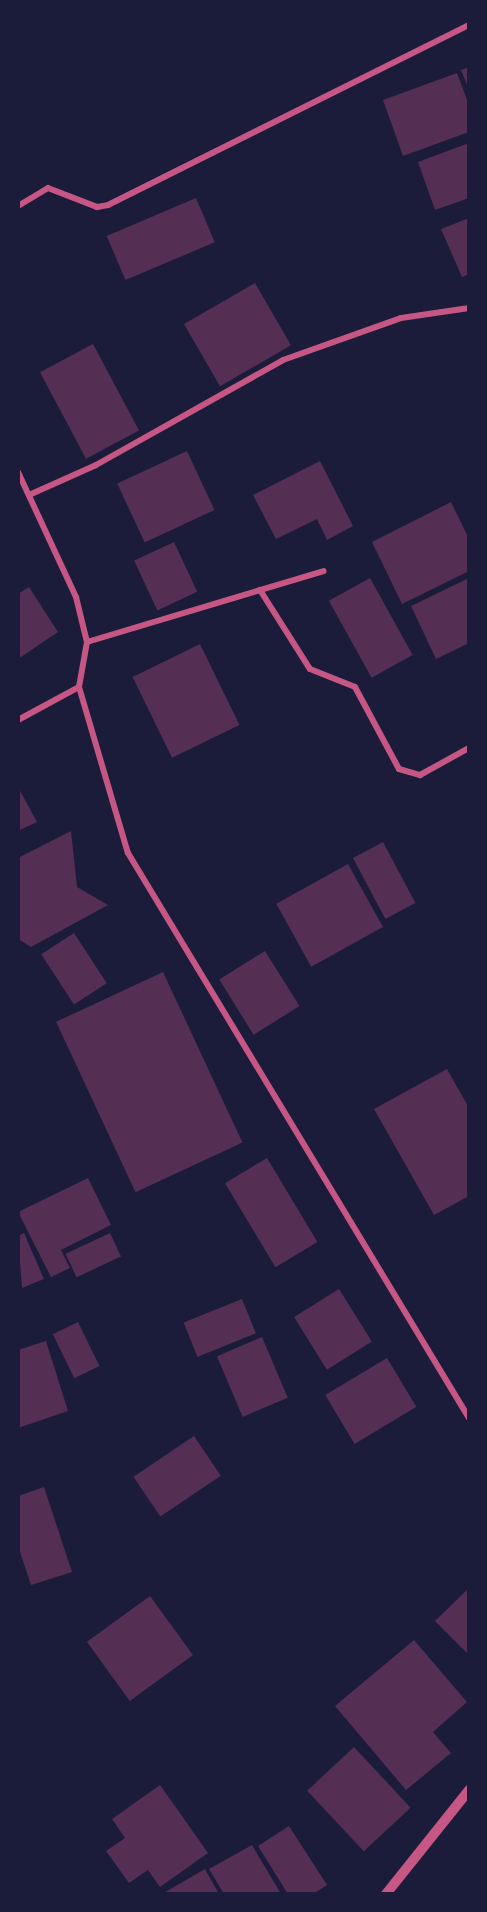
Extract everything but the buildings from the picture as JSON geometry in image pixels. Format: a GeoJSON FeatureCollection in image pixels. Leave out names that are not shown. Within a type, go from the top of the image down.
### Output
{"type":"FeatureCollection","features":[{"type":"Feature","properties":{"kind":"street"},"geometry":{"type":"LineString","coordinates":[[18,206],[48,188],[97,207],[108,205],[469,25]]}},
{"type":"Feature","properties":{"kind":"street"},"geometry":{"type":"LineString","coordinates":[[29,495],[96,465],[283,360],[401,318],[469,308]]}},
{"type":"Feature","properties":{"kind":"street"},"geometry":{"type":"LineString","coordinates":[[18,472],[62,562],[87,642],[79,687],[128,853],[469,1418]]}},
{"type":"Feature","properties":{"kind":"street"},"geometry":{"type":"LineString","coordinates":[[87,642],[324,571]]}},
{"type":"Feature","properties":{"kind":"street"},"geometry":{"type":"LineString","coordinates":[[260,590],[310,669],[356,687],[399,769],[420,775],[469,748]]}},
{"type":"Feature","properties":{"kind":"street"},"geometry":{"type":"LineString","coordinates":[[18,720],[79,687]]}},
{"type":"Feature","properties":{"kind":"street"},"geometry":{"type":"LineString","coordinates":[[386,1894],[469,1790]]}}]}
